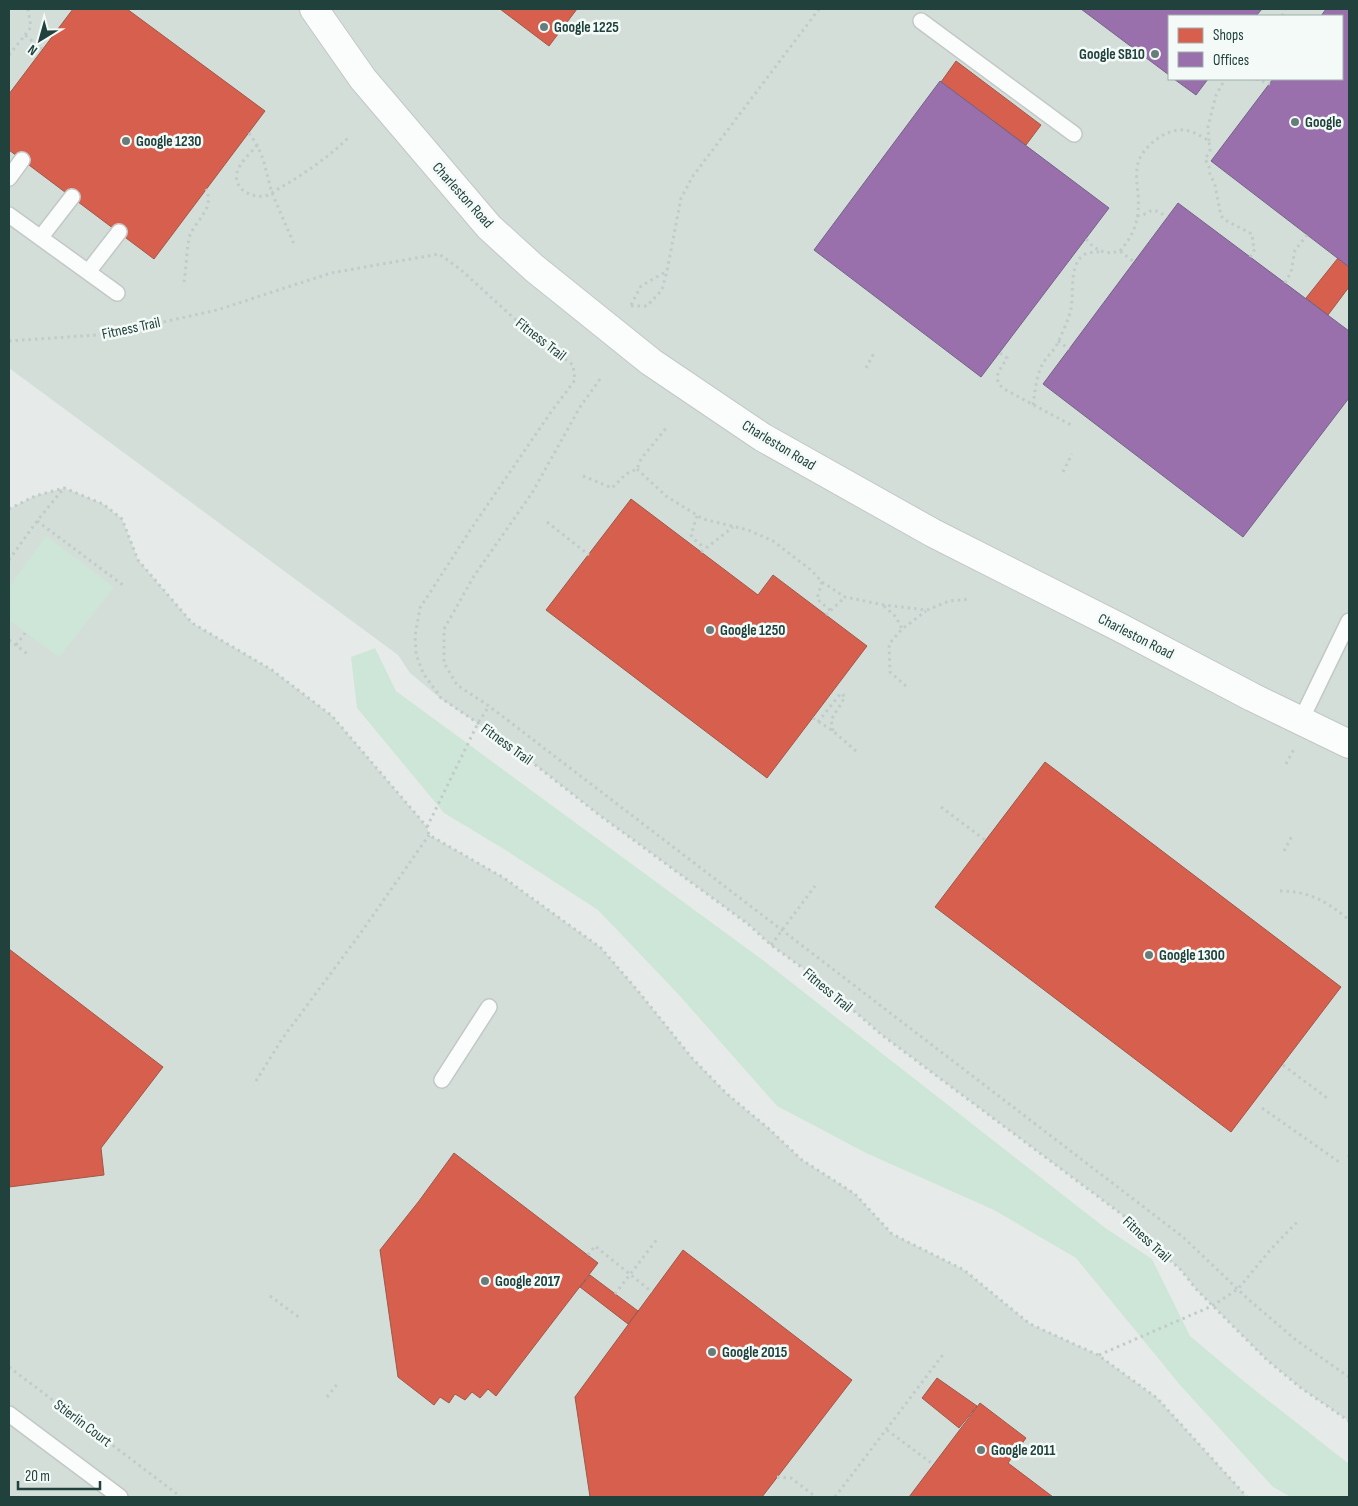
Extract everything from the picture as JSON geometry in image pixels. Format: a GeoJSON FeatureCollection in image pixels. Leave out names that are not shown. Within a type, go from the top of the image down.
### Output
{"type":"FeatureCollection","features":[{"type":"Feature","properties":{"kind":"street","name":"Charleston Road"},"geometry":{"type":"LineString","coordinates":[[314,9],[363,79],[490,227],[534,268],[651,362],[762,437],[933,533],[1252,697],[1349,744]]}},
{"type":"Feature","properties":{"kind":"lane"},"geometry":{"type":"LineString","coordinates":[[921,21],[1074,134]]}},
{"type":"Feature","properties":{"kind":"lane"},"geometry":{"type":"LineString","coordinates":[[9,178],[22,160]]}},
{"type":"Feature","properties":{"kind":"lane"},"geometry":{"type":"LineString","coordinates":[[40,238],[72,197]]}},
{"type":"Feature","properties":{"kind":"lane"},"geometry":{"type":"LineString","coordinates":[[9,215],[117,293]]}},
{"type":"Feature","properties":{"kind":"lane"},"geometry":{"type":"LineString","coordinates":[[88,272],[119,232]]}},
{"type":"Feature","properties":{"kind":"lane"},"geometry":{"type":"LineString","coordinates":[[1301,720],[1349,620]]}},
{"type":"Feature","properties":{"kind":"lane"},"geometry":{"type":"LineString","coordinates":[[442,1080],[489,1007]]}},
{"type":"Feature","properties":{"kind":"lane"},"geometry":{"type":"LineString","coordinates":[[9,1414],[120,1497]]}},
{"type":"Feature","properties":{"kind":"path"},"geometry":{"type":"LineString","coordinates":[[9,55],[31,27],[28,9]]}},
{"type":"Feature","properties":{"kind":"path"},"geometry":{"type":"LineString","coordinates":[[667,271],[654,277],[642,286],[631,306],[647,306],[662,290],[667,271],[681,198],[693,176],[820,9]]}},
{"type":"Feature","properties":{"kind":"path"},"geometry":{"type":"LineString","coordinates":[[25,35],[42,49]]}},
{"type":"Feature","properties":{"kind":"path"},"geometry":{"type":"LineString","coordinates":[[1224,80],[1216,95],[1208,127],[1210,151],[1205,159],[1216,185],[1221,216],[1225,220],[1250,232],[1253,236],[1252,241],[1255,249],[1250,257]]}},
{"type":"Feature","properties":{"kind":"path"},"geometry":{"type":"LineString","coordinates":[[1259,80],[1270,84]]}},
{"type":"Feature","properties":{"kind":"path"},"geometry":{"type":"LineString","coordinates":[[1033,405],[1042,366],[1058,341],[1071,310],[1071,291],[1077,264],[1082,256],[1088,253],[1120,251],[1130,240],[1137,216],[1137,171],[1139,159],[1161,135],[1182,129],[1198,134],[1208,141]]}},
{"type":"Feature","properties":{"kind":"path"},"geometry":{"type":"LineString","coordinates":[[249,133],[263,159],[272,193],[294,244]]}},
{"type":"Feature","properties":{"kind":"path"},"geometry":{"type":"LineString","coordinates":[[257,145],[237,172],[237,180],[240,188],[247,194],[265,196],[303,174],[335,151],[350,137]]}},
{"type":"Feature","properties":{"kind":"path"},"geometry":{"type":"LineString","coordinates":[[184,282],[190,235],[207,208],[209,195],[206,189]]}},
{"type":"Feature","properties":{"kind":"path"},"geometry":{"type":"LineString","coordinates":[[1137,216],[1150,210],[1157,211],[1167,217]]}},
{"type":"Feature","properties":{"kind":"path"},"geometry":{"type":"LineString","coordinates":[[1285,283],[1292,272],[1295,250],[1307,235]]}},
{"type":"Feature","properties":{"kind":"path"},"geometry":{"type":"LineString","coordinates":[[1086,239],[1092,247],[1100,252]]}},
{"type":"Feature","properties":{"kind":"path"},"geometry":{"type":"LineString","coordinates":[[1120,251],[1134,262]]}},
{"type":"Feature","properties":{"kind":"path","name":"Fitness Trail"},"geometry":{"type":"LineString","coordinates":[[9,340],[96,335],[145,326],[217,310],[331,273],[439,254],[460,269],[528,331],[574,365],[575,380],[470,529],[420,608],[415,636],[416,654],[423,673],[440,698],[510,745],[598,814],[741,919],[882,1035],[1128,1219],[1181,1270],[1196,1290],[1267,1360],[1301,1388],[1349,1421]]}},
{"type":"Feature","properties":{"kind":"path"},"geometry":{"type":"LineString","coordinates":[[1058,341],[1069,349]]}},
{"type":"Feature","properties":{"kind":"path"},"geometry":{"type":"LineString","coordinates":[[866,368],[875,351]]}},
{"type":"Feature","properties":{"kind":"path"},"geometry":{"type":"LineString","coordinates":[[1000,353],[1007,358],[998,373],[999,384],[1004,389],[1071,425]]}},
{"type":"Feature","properties":{"kind":"path"},"geometry":{"type":"LineString","coordinates":[[600,379],[580,406],[532,493],[474,576],[444,629],[444,663],[457,685],[489,706],[1183,1237],[1296,1340],[1349,1376]]}},
{"type":"Feature","properties":{"kind":"path"},"geometry":{"type":"LineString","coordinates":[[582,476],[612,488],[626,474],[637,469],[641,459],[667,428]]}},
{"type":"Feature","properties":{"kind":"path"},"geometry":{"type":"LineString","coordinates":[[1063,472],[1072,454]]}},
{"type":"Feature","properties":{"kind":"path"},"geometry":{"type":"LineString","coordinates":[[637,469],[666,496],[703,520],[748,530],[773,541],[811,570],[822,582],[846,597],[884,606],[927,610]]}},
{"type":"Feature","properties":{"kind":"path"},"geometry":{"type":"LineString","coordinates":[[9,509],[35,496],[64,488],[103,504],[122,519],[138,560],[192,623],[272,670],[332,716],[428,827]]}},
{"type":"Feature","properties":{"kind":"path"},"geometry":{"type":"LineString","coordinates":[[9,560],[64,488]]}},
{"type":"Feature","properties":{"kind":"path"},"geometry":{"type":"LineString","coordinates":[[697,516],[691,535],[704,548]]}},
{"type":"Feature","properties":{"kind":"path"},"geometry":{"type":"LineString","coordinates":[[37,521],[123,585]]}},
{"type":"Feature","properties":{"kind":"path"},"geometry":{"type":"LineString","coordinates":[[546,522],[589,554]]}},
{"type":"Feature","properties":{"kind":"path"},"geometry":{"type":"LineString","coordinates":[[701,552],[734,526]]}},
{"type":"Feature","properties":{"kind":"path"},"geometry":{"type":"LineString","coordinates":[[822,582],[817,599],[831,610]]}},
{"type":"Feature","properties":{"kind":"path"},"geometry":{"type":"LineString","coordinates":[[826,615],[846,597]]}},
{"type":"Feature","properties":{"kind":"path"},"geometry":{"type":"LineString","coordinates":[[906,686],[890,672],[888,644],[902,629],[927,610],[949,601],[970,599]]}},
{"type":"Feature","properties":{"kind":"path"},"geometry":{"type":"LineString","coordinates":[[884,606],[896,618],[902,629]]}},
{"type":"Feature","properties":{"kind":"path"},"geometry":{"type":"LineString","coordinates":[[16,645],[25,633]]}},
{"type":"Feature","properties":{"kind":"path"},"geometry":{"type":"LineString","coordinates":[[9,640],[29,655]]}},
{"type":"Feature","properties":{"kind":"path"},"geometry":{"type":"LineString","coordinates":[[818,722],[841,693],[845,697],[831,720],[832,731]]}},
{"type":"Feature","properties":{"kind":"path"},"geometry":{"type":"LineString","coordinates":[[256,1081],[282,1039],[360,934],[429,835],[428,827],[478,723],[489,706]]}},
{"type":"Feature","properties":{"kind":"path"},"geometry":{"type":"LineString","coordinates":[[813,718],[856,751]]}},
{"type":"Feature","properties":{"kind":"path"},"geometry":{"type":"LineString","coordinates":[[941,807],[985,840]]}},
{"type":"Feature","properties":{"kind":"path"},"geometry":{"type":"LineString","coordinates":[[1284,851],[1293,834]]}},
{"type":"Feature","properties":{"kind":"path"},"geometry":{"type":"LineString","coordinates":[[429,835],[504,878],[601,948],[692,1058],[727,1094],[768,1128],[802,1160],[855,1194],[892,1234],[964,1270],[1030,1324],[1098,1355],[1157,1398],[1246,1497]]}},
{"type":"Feature","properties":{"kind":"path"},"geometry":{"type":"LineString","coordinates":[[771,945],[815,886]]}},
{"type":"Feature","properties":{"kind":"path"},"geometry":{"type":"LineString","coordinates":[[1280,891],[1296,891],[1314,896],[1349,920]]}},
{"type":"Feature","properties":{"kind":"path"},"geometry":{"type":"LineString","coordinates":[[1283,1065],[1326,1098]]}},
{"type":"Feature","properties":{"kind":"path"},"geometry":{"type":"LineString","coordinates":[[1262,1108],[1342,1164]]}},
{"type":"Feature","properties":{"kind":"path"},"geometry":{"type":"LineString","coordinates":[[1098,1355],[1212,1306],[1238,1289],[1271,1248],[1298,1220]]}},
{"type":"Feature","properties":{"kind":"path"},"geometry":{"type":"LineString","coordinates":[[615,1294],[658,1238]]}},
{"type":"Feature","properties":{"kind":"path"},"geometry":{"type":"LineString","coordinates":[[588,1255],[595,1246],[652,1292]]}},
{"type":"Feature","properties":{"kind":"path"},"geometry":{"type":"LineString","coordinates":[[270,1296],[300,1318]]}},
{"type":"Feature","properties":{"kind":"path"},"geometry":{"type":"LineString","coordinates":[[835,1497],[945,1352]]}},
{"type":"Feature","properties":{"kind":"path","name":"Stierlin Court"},"geometry":{"type":"LineString","coordinates":[[9,1367],[181,1497]]}},
{"type":"Feature","properties":{"kind":"path"},"geometry":{"type":"LineString","coordinates":[[327,1397],[338,1383]]}},
{"type":"Feature","properties":{"kind":"path"},"geometry":{"type":"LineString","coordinates":[[887,1430],[934,1465]]}},
{"type":"Feature","properties":{"kind":"path"},"geometry":{"type":"LineString","coordinates":[[777,1477],[791,1478],[816,1497]]}},
{"type":"Feature","properties":{"kind":"shaded area"},"geometry":{"type":"Polygon","coordinates":[[[9,9],[1349,9],[1349,1421],[1301,1388],[1267,1360],[1197,1290],[1181,1270],[1128,1219],[882,1035],[811,974],[771,945],[748,924],[598,814],[510,745],[440,698],[410,673],[398,655],[9,368],[9,9]]]}},
{"type":"Feature","properties":{"kind":"shaded area"},"geometry":{"type":"Polygon","coordinates":[[[64,488],[103,504],[122,519],[138,560],[192,623],[272,670],[332,716],[427,827],[429,835],[504,878],[601,948],[692,1058],[727,1094],[768,1128],[802,1160],[855,1194],[892,1234],[964,1270],[1030,1324],[1098,1355],[1157,1398],[1247,1497],[9,1497],[9,509],[35,496],[64,488]]]}},
{"type":"Feature","properties":{"kind":"green space"},"geometry":{"type":"Polygon","coordinates":[[[46,536],[114,587],[59,657],[9,620],[9,587],[46,536]]]}},
{"type":"Feature","properties":{"kind":"green space"},"geometry":{"type":"Polygon","coordinates":[[[375,648],[396,691],[764,961],[1104,1227],[1152,1259],[1190,1336],[1349,1464],[1349,1497],[1291,1497],[1273,1487],[1180,1385],[1076,1258],[994,1210],[866,1153],[777,1106],[679,995],[598,910],[444,813],[357,708],[351,657],[375,648]]]}},
{"type":"Feature","properties":{"kind":"building: Shops","name":"Google 1230"},"geometry":{"type":"Polygon","coordinates":[[[73,9],[127,9],[265,111],[154,259],[9,150],[9,94],[73,9]]]}},
{"type":"Feature","properties":{"kind":"building: Shops","name":"Google 1225"},"geometry":{"type":"Polygon","coordinates":[[[500,9],[577,9],[549,46],[500,9]]]}},
{"type":"Feature","properties":{"kind":"building: Shops"},"geometry":{"type":"Polygon","coordinates":[[[956,61],[1041,125],[1026,145],[941,82],[956,61]]]}},
{"type":"Feature","properties":{"kind":"building: Shops"},"geometry":{"type":"Polygon","coordinates":[[[1338,258],[1349,267],[1349,287],[1328,315],[1306,298],[1338,258]]]}},
{"type":"Feature","properties":{"kind":"building: Shops","name":"Google 1250"},"geometry":{"type":"Polygon","coordinates":[[[631,499],[758,595],[773,575],[867,646],[767,778],[546,610],[631,499]]]}},
{"type":"Feature","properties":{"kind":"building: Shops","name":"Google 1300"},"geometry":{"type":"Polygon","coordinates":[[[1045,762],[1341,987],[1231,1132],[935,907],[1045,762]]]}},
{"type":"Feature","properties":{"kind":"building: Shops"},"geometry":{"type":"Polygon","coordinates":[[[9,949],[163,1067],[101,1148],[104,1175],[9,1187],[9,949]]]}},
{"type":"Feature","properties":{"kind":"building: Shops","name":"Google 2017"},"geometry":{"type":"Polygon","coordinates":[[[454,1153],[598,1263],[496,1396],[488,1389],[480,1398],[472,1392],[465,1400],[455,1394],[449,1403],[440,1397],[434,1405],[398,1377],[380,1250],[454,1153]]]}},
{"type":"Feature","properties":{"kind":"building: Shops","name":"Google 2015"},"geometry":{"type":"Polygon","coordinates":[[[683,1250],[852,1380],[762,1497],[590,1497],[575,1397],[683,1250]]]}},
{"type":"Feature","properties":{"kind":"building: Shops"},"geometry":{"type":"Polygon","coordinates":[[[590,1275],[638,1311],[628,1324],[580,1287],[590,1275]]]}},
{"type":"Feature","properties":{"kind":"building: Shops"},"geometry":{"type":"Polygon","coordinates":[[[937,1378],[977,1406],[959,1428],[922,1398],[937,1378]]]}},
{"type":"Feature","properties":{"kind":"building: Shops","name":"Google 2011"},"geometry":{"type":"Polygon","coordinates":[[[980,1403],[1026,1438],[1008,1463],[1053,1497],[909,1497],[980,1403]]]}},
{"type":"Feature","properties":{"kind":"building: Offices","name":"Google SB10"},"geometry":{"type":"Polygon","coordinates":[[[1081,9],[1262,9],[1257,15],[1168,15],[1168,74],[1081,9]]]}},
{"type":"Feature","properties":{"kind":"building: Offices","name":"Google"},"geometry":{"type":"Polygon","coordinates":[[[1326,9],[1349,9],[1349,267],[1211,161],[1272,80],[1343,80],[1343,15],[1322,15],[1326,9]]]}},
{"type":"Feature","properties":{"kind":"building: Offices","name":"Google SB10"},"geometry":{"type":"Polygon","coordinates":[[[1175,80],[1207,80],[1196,95],[1175,80]]]}},
{"type":"Feature","properties":{"kind":"building: Offices"},"geometry":{"type":"Polygon","coordinates":[[[940,81],[1109,208],[981,377],[814,250],[940,81]]]}},
{"type":"Feature","properties":{"kind":"building: Offices"},"geometry":{"type":"Polygon","coordinates":[[[1178,203],[1349,331],[1349,398],[1243,537],[1043,384],[1178,203]]]}},
{"type":"Feature","properties":{"kind":"place","name":"Google 1225"},"geometry":{"type":"Point","coordinates":[544,27]}},
{"type":"Feature","properties":{"kind":"place","name":"Google SB10"},"geometry":{"type":"Point","coordinates":[1155,54]}},
{"type":"Feature","properties":{"kind":"place","name":"Google"},"geometry":{"type":"Point","coordinates":[1295,122]}},
{"type":"Feature","properties":{"kind":"place","name":"Google 1230"},"geometry":{"type":"Point","coordinates":[126,141]}},
{"type":"Feature","properties":{"kind":"place","name":"Google 1250"},"geometry":{"type":"Point","coordinates":[710,630]}},
{"type":"Feature","properties":{"kind":"place","name":"Google 1300"},"geometry":{"type":"Point","coordinates":[1149,955]}},
{"type":"Feature","properties":{"kind":"place","name":"Google 2017"},"geometry":{"type":"Point","coordinates":[485,1281]}},
{"type":"Feature","properties":{"kind":"place","name":"Google 2015"},"geometry":{"type":"Point","coordinates":[712,1352]}},
{"type":"Feature","properties":{"kind":"place","name":"Google 2011"},"geometry":{"type":"Point","coordinates":[981,1450]}}]}
